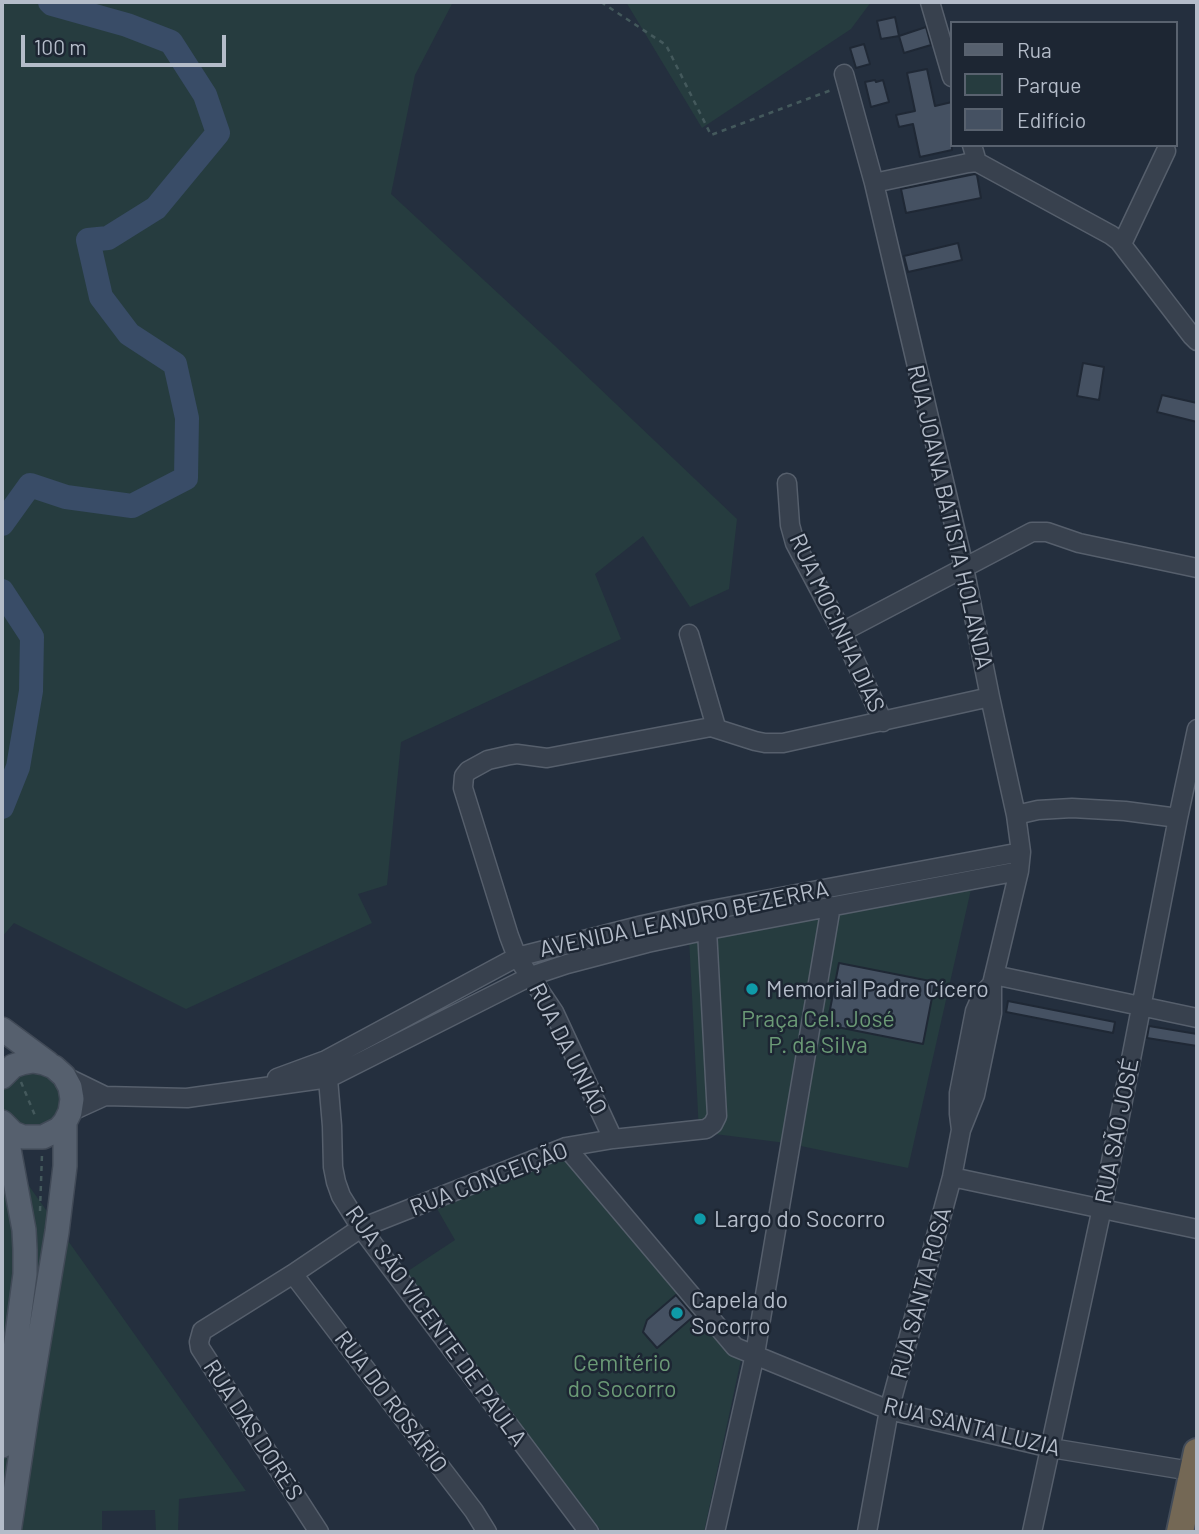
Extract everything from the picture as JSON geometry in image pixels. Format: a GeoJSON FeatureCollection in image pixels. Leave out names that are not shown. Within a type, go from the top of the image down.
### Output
{"type":"FeatureCollection","features":[{"type":"Feature","properties":{"kind":"highway"},"geometry":{"type":"LineString","coordinates":[[1180,1532],[1196,1465]]}},
{"type":"Feature","properties":{"kind":"main road"},"geometry":{"type":"LineString","coordinates":[[2,1028],[59,1072],[70,1087],[72,1099],[67,1117],[65,1166],[57,1232],[9,1532]]}},
{"type":"Feature","properties":{"kind":"main road"},"geometry":{"type":"LineString","coordinates":[[2,1077],[13,1066],[33,1061],[44,1063],[59,1072]]}},
{"type":"Feature","properties":{"kind":"main road"},"geometry":{"type":"LineString","coordinates":[[3,1125],[23,1137],[43,1137],[59,1129],[67,1117]]}},
{"type":"Feature","properties":{"kind":"main road"},"geometry":{"type":"LineString","coordinates":[[2,1446],[25,1274],[22,1217],[3,1125]]}},
{"type":"Feature","properties":{"kind":"street"},"geometry":{"type":"LineString","coordinates":[[930,2],[950,70]]}},
{"type":"Feature","properties":{"kind":"street","name":"RUA JOANA BATISTA HOLANDA"},"geometry":{"type":"LineString","coordinates":[[845,79],[874,183],[964,567],[1016,814],[1021,852]]}},
{"type":"Feature","properties":{"kind":"street"},"geometry":{"type":"LineString","coordinates":[[1122,244],[1166,151]]}},
{"type":"Feature","properties":{"kind":"street"},"geometry":{"type":"LineString","coordinates":[[874,183],[968,163],[974,154],[1122,244],[1197,341]]}},
{"type":"Feature","properties":{"kind":"street","name":"RUA MOCINHA DIAS"},"geometry":{"type":"LineString","coordinates":[[786,483],[790,526],[795,543],[842,632],[883,722]]}},
{"type":"Feature","properties":{"kind":"street"},"geometry":{"type":"LineString","coordinates":[[842,632],[1025,534],[1040,531],[1197,568]]}},
{"type":"Feature","properties":{"kind":"street"},"geometry":{"type":"LineString","coordinates":[[689,634],[716,727],[755,741],[774,744],[990,697]]}},
{"type":"Feature","properties":{"kind":"street","name":"RUA DA UNIÃO"},"geometry":{"type":"LineString","coordinates":[[613,1139],[554,1012],[517,957],[463,788],[464,776],[475,765],[510,755],[547,758],[716,727]]}},
{"type":"Feature","properties":{"kind":"street","name":"RUA SÃO JOSÉ"},"geometry":{"type":"LineString","coordinates":[[1031,1532],[1186,808],[1197,729]]}},
{"type":"Feature","properties":{"kind":"street"},"geometry":{"type":"LineString","coordinates":[[1016,814],[1052,808],[1125,811],[1186,808]]}},
{"type":"Feature","properties":{"kind":"street"},"geometry":{"type":"LineString","coordinates":[[1021,852],[1019,871],[993,979],[993,1006],[975,1094],[961,1130],[952,1177],[1197,1229]]}},
{"type":"Feature","properties":{"kind":"street","name":"AVENIDA LEANDRO BEZERRA"},"geometry":{"type":"LineString","coordinates":[[328,1069],[517,957],[706,911],[1021,852]]}},
{"type":"Feature","properties":{"kind":"street","name":"AVENIDA LEANDRO BEZERRA"},"geometry":{"type":"LineString","coordinates":[[105,1096],[187,1098],[231,1093],[328,1069],[531,976],[567,964],[708,930],[1019,871]]}},
{"type":"Feature","properties":{"kind":"street"},"geometry":{"type":"LineString","coordinates":[[715,1532],[755,1353],[831,906]]}},
{"type":"Feature","properties":{"kind":"street","name":"RUA CONCEIÇÃO"},"geometry":{"type":"LineString","coordinates":[[207,1327],[361,1228],[566,1147],[706,1129],[713,1124],[717,1116],[706,911]]}},
{"type":"Feature","properties":{"kind":"street"},"geometry":{"type":"LineString","coordinates":[[993,979],[1197,1018]]}},
{"type":"Feature","properties":{"kind":"street","name":"RUA SÃO VICENTE DE PAULA"},"geometry":{"type":"LineString","coordinates":[[328,1069],[333,1167],[341,1196],[361,1228],[589,1532]]}},
{"type":"Feature","properties":{"kind":"street"},"geometry":{"type":"LineString","coordinates":[[59,1072],[105,1096]]}},
{"type":"Feature","properties":{"kind":"street"},"geometry":{"type":"LineString","coordinates":[[67,1117],[105,1096]]}},
{"type":"Feature","properties":{"kind":"street","name":"RUA SANTA LUZIA"},"geometry":{"type":"LineString","coordinates":[[566,1147],[735,1347],[889,1410],[1051,1448],[1196,1465]]}},
{"type":"Feature","properties":{"kind":"street","name":"RUA SANTA ROSA"},"geometry":{"type":"LineString","coordinates":[[867,1532],[889,1410],[952,1177]]}},
{"type":"Feature","properties":{"kind":"street","name":"RUA DO ROSÁRIO"},"geometry":{"type":"LineString","coordinates":[[293,1274],[474,1511],[487,1532]]}},
{"type":"Feature","properties":{"kind":"street","name":"RUA DAS DORES"},"geometry":{"type":"LineString","coordinates":[[207,1327],[200,1337],[200,1348],[319,1532]]}},
{"type":"Feature","properties":{"kind":"path"},"geometry":{"type":"LineString","coordinates":[[601,2],[666,45],[711,135],[845,79]]}},
{"type":"Feature","properties":{"kind":"green space"},"geometry":{"type":"Polygon","coordinates":[[[2,2],[453,2],[415,75],[391,194],[737,519],[729,589],[690,607],[643,536],[595,574],[621,639],[401,742],[387,885],[358,894],[372,923],[186,1009],[14,923],[2,937],[2,2]]]}},
{"type":"Feature","properties":{"kind":"green space"},"geometry":{"type":"Polygon","coordinates":[[[626,2],[871,2],[851,29],[702,128],[626,2]]]}},
{"type":"Feature","properties":{"kind":"green space","name":"Praça Cel. José P. da Silva"},"geometry":{"type":"Polygon","coordinates":[[[972,885],[908,1168],[786,1143],[699,1132],[689,938],[972,885]]]}},
{"type":"Feature","properties":{"kind":"green space"},"geometry":{"type":"Polygon","coordinates":[[[39,1067],[63,1087],[60,1118],[31,1134],[2,1115],[2,1084],[9,1075],[39,1067]]]}},
{"type":"Feature","properties":{"kind":"green space"},"geometry":{"type":"Polygon","coordinates":[[[2,1148],[246,1491],[179,1499],[178,1532],[156,1532],[155,1510],[102,1511],[102,1532],[2,1532],[2,1148]]]}},
{"type":"Feature","properties":{"kind":"green space","name":"Cemitério do Socorro"},"geometry":{"type":"Polygon","coordinates":[[[572,1154],[743,1350],[704,1532],[602,1532],[405,1273],[455,1240],[432,1200],[572,1154]]]}},
{"type":"Feature","properties":{"kind":"building"},"geometry":{"type":"Polygon","coordinates":[[[895,17],[899,36],[881,39],[877,21],[895,17]]]}},
{"type":"Feature","properties":{"kind":"building"},"geometry":{"type":"Polygon","coordinates":[[[926,27],[931,45],[904,53],[899,36],[926,27]]]}},
{"type":"Feature","properties":{"kind":"building"},"geometry":{"type":"Polygon","coordinates":[[[864,44],[870,64],[856,68],[850,48],[864,44]]]}},
{"type":"Feature","properties":{"kind":"building"},"geometry":{"type":"Polygon","coordinates":[[[927,69],[935,106],[950,102],[952,150],[920,157],[913,124],[899,127],[896,115],[915,111],[907,73],[927,69]]]}},
{"type":"Feature","properties":{"kind":"building"},"geometry":{"type":"Polygon","coordinates":[[[883,80],[889,102],[871,107],[865,82],[883,80]]]}},
{"type":"Feature","properties":{"kind":"building"},"geometry":{"type":"Polygon","coordinates":[[[975,174],[981,198],[906,213],[901,189],[975,174]]]}},
{"type":"Feature","properties":{"kind":"building"},"geometry":{"type":"Polygon","coordinates":[[[958,243],[962,260],[908,272],[904,256],[958,243]]]}},
{"type":"Feature","properties":{"kind":"building"},"geometry":{"type":"Polygon","coordinates":[[[1083,363],[1104,367],[1099,400],[1077,396],[1083,363]]]}},
{"type":"Feature","properties":{"kind":"building"},"geometry":{"type":"Polygon","coordinates":[[[1162,395],[1197,403],[1197,422],[1157,412],[1162,395]]]}},
{"type":"Feature","properties":{"kind":"building"},"geometry":{"type":"Polygon","coordinates":[[[839,963],[935,982],[923,1044],[827,1025],[839,963]]]}},
{"type":"Feature","properties":{"kind":"building"},"geometry":{"type":"Polygon","coordinates":[[[1008,1001],[1115,1022],[1113,1033],[1006,1012],[1008,1001]]]}},
{"type":"Feature","properties":{"kind":"building"},"geometry":{"type":"Polygon","coordinates":[[[1149,1026],[1197,1034],[1197,1046],[1147,1038],[1149,1026]]]}},
{"type":"Feature","properties":{"kind":"building","name":"Capela do Socorro"},"geometry":{"type":"Polygon","coordinates":[[[676,1295],[694,1316],[657,1348],[643,1332],[647,1320],[676,1295]]]}},
{"type":"Feature","properties":{"kind":"waterway"},"geometry":{"type":"LineString","coordinates":[[2,524],[30,485],[66,497],[132,506],[186,478],[187,418],[175,364],[129,334],[101,297],[88,240],[108,238],[156,208],[218,133],[205,95],[171,42],[127,25],[50,2]]}},
{"type":"Feature","properties":{"kind":"waterway"},"geometry":{"type":"LineString","coordinates":[[2,591],[32,637],[31,691],[18,767],[2,807]]}},
{"type":"Feature","properties":{"kind":"place","name":"Memorial Padre Cícero"},"geometry":{"type":"Point","coordinates":[752,989]}},
{"type":"Feature","properties":{"kind":"place","name":"Largo do Socorro"},"geometry":{"type":"Point","coordinates":[700,1219]}},
{"type":"Feature","properties":{"kind":"place","name":"Capela do Socorro"},"geometry":{"type":"Point","coordinates":[677,1313]}}]}
